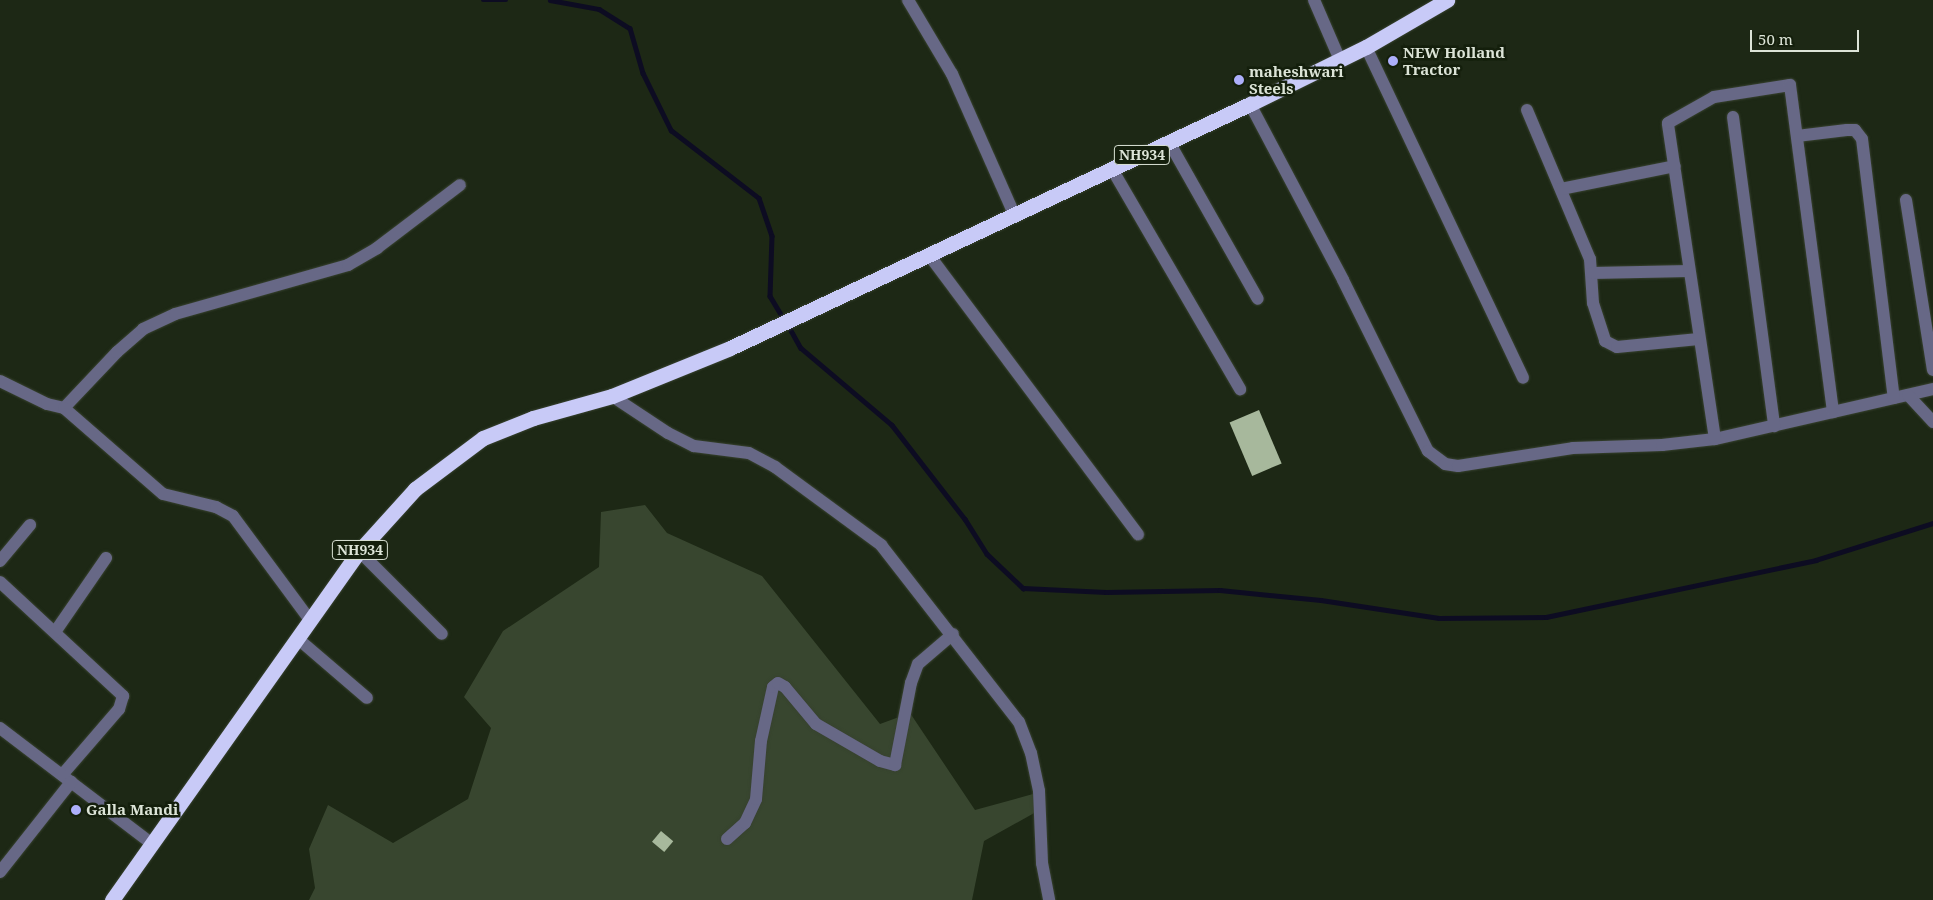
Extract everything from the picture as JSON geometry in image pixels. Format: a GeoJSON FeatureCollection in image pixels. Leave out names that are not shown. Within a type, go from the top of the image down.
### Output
{"type":"FeatureCollection","features":[{"type":"Feature","properties":{"kind":"highway","name":"NH934"},"geometry":{"type":"LineString","coordinates":[[112,900],[359,551],[415,489],[483,438],[533,418],[612,396],[730,348],[832,299],[1015,216],[1250,104],[1366,47],[1446,0]]}},
{"type":"Feature","properties":{"kind":"street"},"geometry":{"type":"LineString","coordinates":[[908,0],[952,74],[1015,216]]}},
{"type":"Feature","properties":{"kind":"street"},"geometry":{"type":"LineString","coordinates":[[1314,0],[1340,60]]}},
{"type":"Feature","properties":{"kind":"street"},"geometry":{"type":"LineString","coordinates":[[1366,47],[1523,378]]}},
{"type":"Feature","properties":{"kind":"street"},"geometry":{"type":"LineString","coordinates":[[1715,439],[1668,123],[1714,97],[1790,85],[1833,412]]}},
{"type":"Feature","properties":{"kind":"street"},"geometry":{"type":"LineString","coordinates":[[1250,104],[1343,280],[1428,451],[1436,460],[1458,466],[1573,448],[1662,444],[1715,439],[1933,389]]}},
{"type":"Feature","properties":{"kind":"street"},"geometry":{"type":"LineString","coordinates":[[1527,110],[1561,189],[1592,272],[1593,303],[1604,341],[1609,346],[1699,339]]}},
{"type":"Feature","properties":{"kind":"street"},"geometry":{"type":"LineString","coordinates":[[1733,117],[1774,426]]}},
{"type":"Feature","properties":{"kind":"street"},"geometry":{"type":"LineString","coordinates":[[1797,136],[1855,130],[1862,138],[1894,398]]}},
{"type":"Feature","properties":{"kind":"street"},"geometry":{"type":"LineString","coordinates":[[1169,142],[1258,298]]}},
{"type":"Feature","properties":{"kind":"street"},"geometry":{"type":"LineString","coordinates":[[1561,189],[1675,166]]}},
{"type":"Feature","properties":{"kind":"street"},"geometry":{"type":"LineString","coordinates":[[1112,170],[1240,389]]}},
{"type":"Feature","properties":{"kind":"street"},"geometry":{"type":"LineString","coordinates":[[64,408],[117,352],[143,329],[175,314],[348,265],[377,248],[460,185]]}},
{"type":"Feature","properties":{"kind":"street"},"geometry":{"type":"LineString","coordinates":[[1906,200],[1933,370]]}},
{"type":"Feature","properties":{"kind":"street"},"geometry":{"type":"LineString","coordinates":[[928,255],[1138,534]]}},
{"type":"Feature","properties":{"kind":"street"},"geometry":{"type":"LineString","coordinates":[[1592,272],[1689,271]]}},
{"type":"Feature","properties":{"kind":"street"},"geometry":{"type":"LineString","coordinates":[[0,381],[47,404],[64,408],[163,494],[216,507],[233,516],[310,620]]}},
{"type":"Feature","properties":{"kind":"street"},"geometry":{"type":"LineString","coordinates":[[1908,395],[1933,422]]}},
{"type":"Feature","properties":{"kind":"street"},"geometry":{"type":"LineString","coordinates":[[612,396],[668,433],[694,446],[749,453],[776,466],[881,545],[953,634],[1019,722],[1031,754],[1039,791],[1042,863],[1049,900]]}},
{"type":"Feature","properties":{"kind":"street"},"geometry":{"type":"LineString","coordinates":[[0,561],[30,525]]}},
{"type":"Feature","properties":{"kind":"street"},"geometry":{"type":"LineString","coordinates":[[359,551],[442,634]]}},
{"type":"Feature","properties":{"kind":"street"},"geometry":{"type":"LineString","coordinates":[[55,632],[106,558]]}},
{"type":"Feature","properties":{"kind":"street"},"geometry":{"type":"LineString","coordinates":[[0,582],[123,696],[119,709],[2,866]]}},
{"type":"Feature","properties":{"kind":"street"},"geometry":{"type":"LineString","coordinates":[[727,839],[745,823],[756,800],[766,712],[773,687],[778,683],[785,688],[816,724],[880,761],[895,766],[911,684],[918,664],[953,634]]}},
{"type":"Feature","properties":{"kind":"street"},"geometry":{"type":"LineString","coordinates":[[297,638],[367,698]]}},
{"type":"Feature","properties":{"kind":"street"},"geometry":{"type":"LineString","coordinates":[[0,728],[152,844]]}},
{"type":"Feature","properties":{"kind":"green space"},"geometry":{"type":"Polygon","coordinates":[[[645,505],[667,533],[762,576],[880,724],[910,713],[975,810],[1033,794],[1036,812],[984,841],[972,900],[309,900],[315,888],[309,849],[328,805],[393,843],[468,799],[491,728],[464,697],[503,631],[599,567],[601,512],[645,505]]]}},
{"type":"Feature","properties":{"kind":"building"},"geometry":{"type":"Polygon","coordinates":[[[1259,410],[1282,463],[1252,476],[1230,423],[1259,410]]]}},
{"type":"Feature","properties":{"kind":"building"},"geometry":{"type":"Polygon","coordinates":[[[661,831],[673,841],[664,852],[652,842],[661,831]]]}},
{"type":"Feature","properties":{"kind":"waterway"},"geometry":{"type":"LineString","coordinates":[[483,0],[506,0]]}},
{"type":"Feature","properties":{"kind":"waterway"},"geometry":{"type":"LineString","coordinates":[[550,0],[599,9],[630,28],[643,73],[671,130],[759,198],[772,236],[770,296],[784,319]]}},
{"type":"Feature","properties":{"kind":"waterway"},"geometry":{"type":"LineString","coordinates":[[788,325],[801,348],[892,425],[965,519],[987,554],[1023,588],[1106,592],[1220,590],[1321,600],[1439,618],[1546,617],[1816,560],[1933,523]]}},
{"type":"Feature","properties":{"kind":"place","name":"NEW Holland Tractor"},"geometry":{"type":"Point","coordinates":[1393,61]}},
{"type":"Feature","properties":{"kind":"place","name":"maheshwari Steels"},"geometry":{"type":"Point","coordinates":[1239,80]}},
{"type":"Feature","properties":{"kind":"place","name":"Galla Mandi"},"geometry":{"type":"Point","coordinates":[76,810]}}]}
